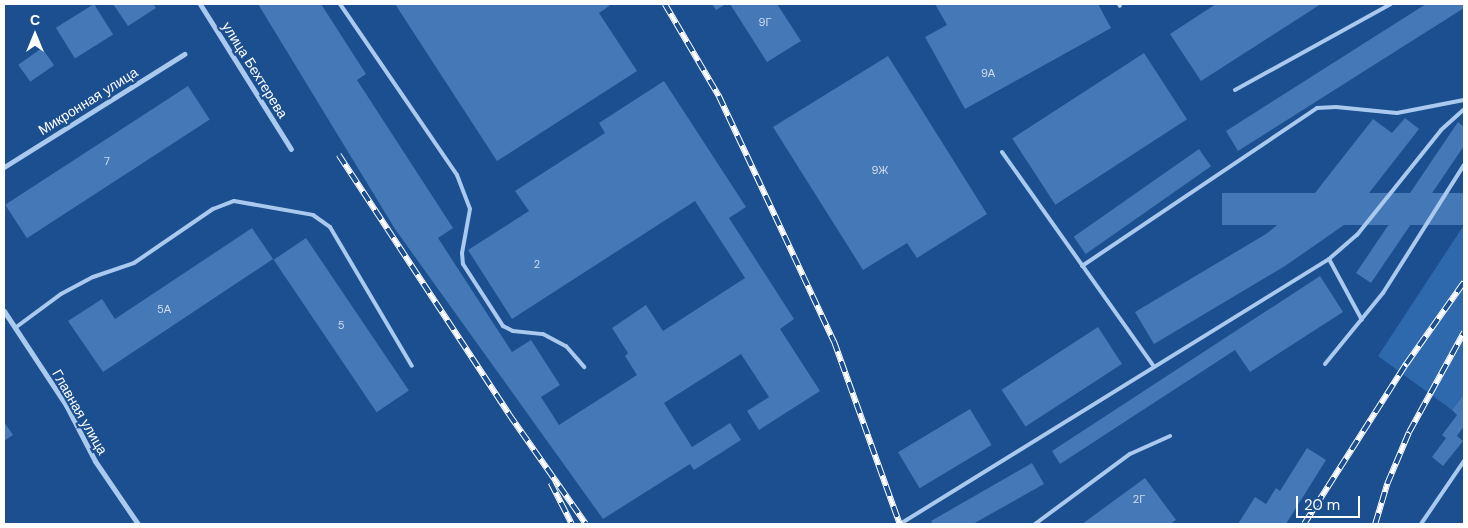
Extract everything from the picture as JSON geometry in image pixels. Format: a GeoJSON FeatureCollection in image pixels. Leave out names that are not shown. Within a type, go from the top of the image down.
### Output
{"type":"FeatureCollection","features":[{"type":"Feature","properties":{"kind":"street","name":"улица Бехтерева"},"geometry":{"type":"LineString","coordinates":[[200,4],[291,149]]}},
{"type":"Feature","properties":{"kind":"street","name":"Микронная улица"},"geometry":{"type":"LineString","coordinates":[[4,167],[184,54]]}},
{"type":"Feature","properties":{"kind":"street","name":"Главная улица"},"geometry":{"type":"LineString","coordinates":[[4,311],[66,405],[94,461],[138,524]]}},
{"type":"Feature","properties":{"kind":"lane"},"geometry":{"type":"LineString","coordinates":[[340,4],[457,174],[470,209],[462,252],[463,264],[503,326],[512,331],[543,334],[566,346],[584,367]]}},
{"type":"Feature","properties":{"kind":"lane"},"geometry":{"type":"LineString","coordinates":[[1235,90],[1391,4]]}},
{"type":"Feature","properties":{"kind":"lane"},"geometry":{"type":"LineString","coordinates":[[1082,266],[1317,108],[1336,106],[1397,112],[1464,100]]}},
{"type":"Feature","properties":{"kind":"lane"},"geometry":{"type":"LineString","coordinates":[[900,524],[1329,258],[1357,235],[1441,130],[1464,109]]}},
{"type":"Feature","properties":{"kind":"lane"},"geometry":{"type":"LineString","coordinates":[[1002,152],[1154,367]]}},
{"type":"Feature","properties":{"kind":"lane"},"geometry":{"type":"LineString","coordinates":[[1325,364],[1362,320],[1464,165]]}},
{"type":"Feature","properties":{"kind":"lane"},"geometry":{"type":"LineString","coordinates":[[16,328],[61,294],[93,277],[134,263],[214,209],[234,202],[313,215],[330,227],[412,366]]}},
{"type":"Feature","properties":{"kind":"lane"},"geometry":{"type":"LineString","coordinates":[[1329,258],[1362,320]]}},
{"type":"Feature","properties":{"kind":"lane"},"geometry":{"type":"LineString","coordinates":[[1035,524],[1130,454],[1170,436]]}},
{"type":"Feature","properties":{"kind":"lane"},"geometry":{"type":"LineString","coordinates":[[1422,524],[1464,461]]}},
{"type":"Feature","properties":{"kind":"shaded area"},"geometry":{"type":"Polygon","coordinates":[[[1464,225],[1464,394],[1452,410],[1378,356],[1464,225]]]}},
{"type":"Feature","properties":{"kind":"building"},"geometry":{"type":"Polygon","coordinates":[[[94,4],[113,35],[75,58],[56,28],[94,4]]]}},
{"type":"Feature","properties":{"kind":"building"},"geometry":{"type":"Polygon","coordinates":[[[113,4],[153,4],[156,8],[128,26],[113,4]]]}},
{"type":"Feature","properties":{"kind":"building"},"geometry":{"type":"Polygon","coordinates":[[[258,4],[321,4],[366,74],[357,80],[453,228],[438,238],[512,352],[531,340],[560,385],[541,397],[559,425],[637,375],[625,356],[628,353],[612,328],[646,305],[663,331],[745,278],[695,201],[512,319],[468,250],[529,211],[515,191],[605,133],[599,123],[664,81],[746,207],[729,218],[794,319],[780,329],[820,391],[759,430],[747,411],[769,397],[741,354],[664,403],[692,447],[730,423],[741,440],[694,470],[690,464],[603,519],[395,229],[258,4]]]}},
{"type":"Feature","properties":{"kind":"building"},"geometry":{"type":"Polygon","coordinates":[[[395,4],[612,4],[599,13],[637,71],[497,161],[395,4]]]}},
{"type":"Feature","properties":{"kind":"building"},"geometry":{"type":"Polygon","coordinates":[[[712,4],[726,4],[716,10],[712,4]]]}},
{"type":"Feature","properties":{"kind":"building"},"geometry":{"type":"Polygon","coordinates":[[[730,4],[777,4],[801,41],[767,62],[730,4]]]}},
{"type":"Feature","properties":{"kind":"building"},"geometry":{"type":"Polygon","coordinates":[[[935,4],[1098,4],[1111,28],[965,109],[925,37],[947,25],[935,4]]]}},
{"type":"Feature","properties":{"kind":"building"},"geometry":{"type":"Polygon","coordinates":[[[1216,4],[1321,4],[1201,81],[1170,34],[1216,4]]]}},
{"type":"Feature","properties":{"kind":"building"},"geometry":{"type":"Polygon","coordinates":[[[1426,4],[1464,4],[1464,8],[1238,151],[1226,131],[1426,4]]]}},
{"type":"Feature","properties":{"kind":"building"},"geometry":{"type":"Polygon","coordinates":[[[42,48],[54,65],[30,82],[18,65],[42,48]]]}},
{"type":"Feature","properties":{"kind":"building"},"geometry":{"type":"Polygon","coordinates":[[[1144,53],[1187,119],[1055,205],[1012,139],[1144,53]]]}},
{"type":"Feature","properties":{"kind":"building"},"geometry":{"type":"Polygon","coordinates":[[[888,56],[987,214],[917,258],[907,243],[863,270],[773,127],[888,56]]]}},
{"type":"Feature","properties":{"kind":"building"},"geometry":{"type":"Polygon","coordinates":[[[188,86],[210,120],[27,238],[5,205],[188,86]]]}},
{"type":"Feature","properties":{"kind":"building"},"geometry":{"type":"Polygon","coordinates":[[[1405,118],[1419,129],[1344,225],[1285,266],[1154,344],[1135,312],[1266,234],[1311,198],[1373,119],[1392,133],[1405,118]]]}},
{"type":"Feature","properties":{"kind":"building"},"geometry":{"type":"Polygon","coordinates":[[[1458,122],[1464,127],[1464,146],[1371,283],[1356,273],[1458,122]]]}},
{"type":"Feature","properties":{"kind":"building"},"geometry":{"type":"Polygon","coordinates":[[[1199,149],[1211,166],[1086,254],[1074,237],[1199,149]]]}},
{"type":"Feature","properties":{"kind":"building"},"geometry":{"type":"Polygon","coordinates":[[[1222,193],[1464,193],[1464,225],[1222,225],[1222,193]]]}},
{"type":"Feature","properties":{"kind":"building"},"geometry":{"type":"Polygon","coordinates":[[[252,228],[273,259],[103,372],[68,321],[102,299],[115,319],[252,228]]]}},
{"type":"Feature","properties":{"kind":"building"},"geometry":{"type":"Polygon","coordinates":[[[306,238],[409,391],[377,412],[274,260],[306,238]]]}},
{"type":"Feature","properties":{"kind":"building"},"geometry":{"type":"Polygon","coordinates":[[[1320,276],[1343,312],[1250,372],[1235,350],[1060,464],[1052,451],[1320,276]]]}},
{"type":"Feature","properties":{"kind":"building"},"geometry":{"type":"Polygon","coordinates":[[[1098,327],[1122,364],[1026,427],[1002,390],[1098,327]]]}},
{"type":"Feature","properties":{"kind":"building"},"geometry":{"type":"Polygon","coordinates":[[[1464,394],[1464,426],[1457,436],[1463,441],[1443,466],[1432,457],[1446,438],[1442,435],[1457,415],[1452,410],[1464,394]]]}},
{"type":"Feature","properties":{"kind":"building"},"geometry":{"type":"Polygon","coordinates":[[[970,409],[992,445],[920,488],[898,452],[970,409]]]}},
{"type":"Feature","properties":{"kind":"building"},"geometry":{"type":"Polygon","coordinates":[[[4,422],[13,435],[4,441],[4,422]]]}},
{"type":"Feature","properties":{"kind":"building"},"geometry":{"type":"Polygon","coordinates":[[[1307,448],[1326,460],[1286,524],[1238,524],[1255,497],[1266,504],[1276,488],[1280,491],[1307,448]]]}},
{"type":"Feature","properties":{"kind":"building"},"geometry":{"type":"Polygon","coordinates":[[[1032,463],[1044,484],[973,524],[933,524],[931,521],[1032,463]]]}},
{"type":"Feature","properties":{"kind":"building"},"geometry":{"type":"Polygon","coordinates":[[[1145,478],[1176,520],[1170,524],[1082,524],[1145,478]]]}},
{"type":"Feature","properties":{"kind":"railway"},"geometry":{"type":"LineString","coordinates":[[665,4],[719,96],[834,341],[900,524]]}},
{"type":"Feature","properties":{"kind":"railway"},"geometry":{"type":"LineString","coordinates":[[339,155],[509,414],[586,524]]}},
{"type":"Feature","properties":{"kind":"railway"},"geometry":{"type":"LineString","coordinates":[[1304,524],[1406,364],[1464,282]]}},
{"type":"Feature","properties":{"kind":"railway"},"geometry":{"type":"LineString","coordinates":[[1375,524],[1387,484],[1409,432],[1464,332]]}},
{"type":"Feature","properties":{"kind":"railway"},"geometry":{"type":"LineString","coordinates":[[551,483],[572,524]]}}]}
